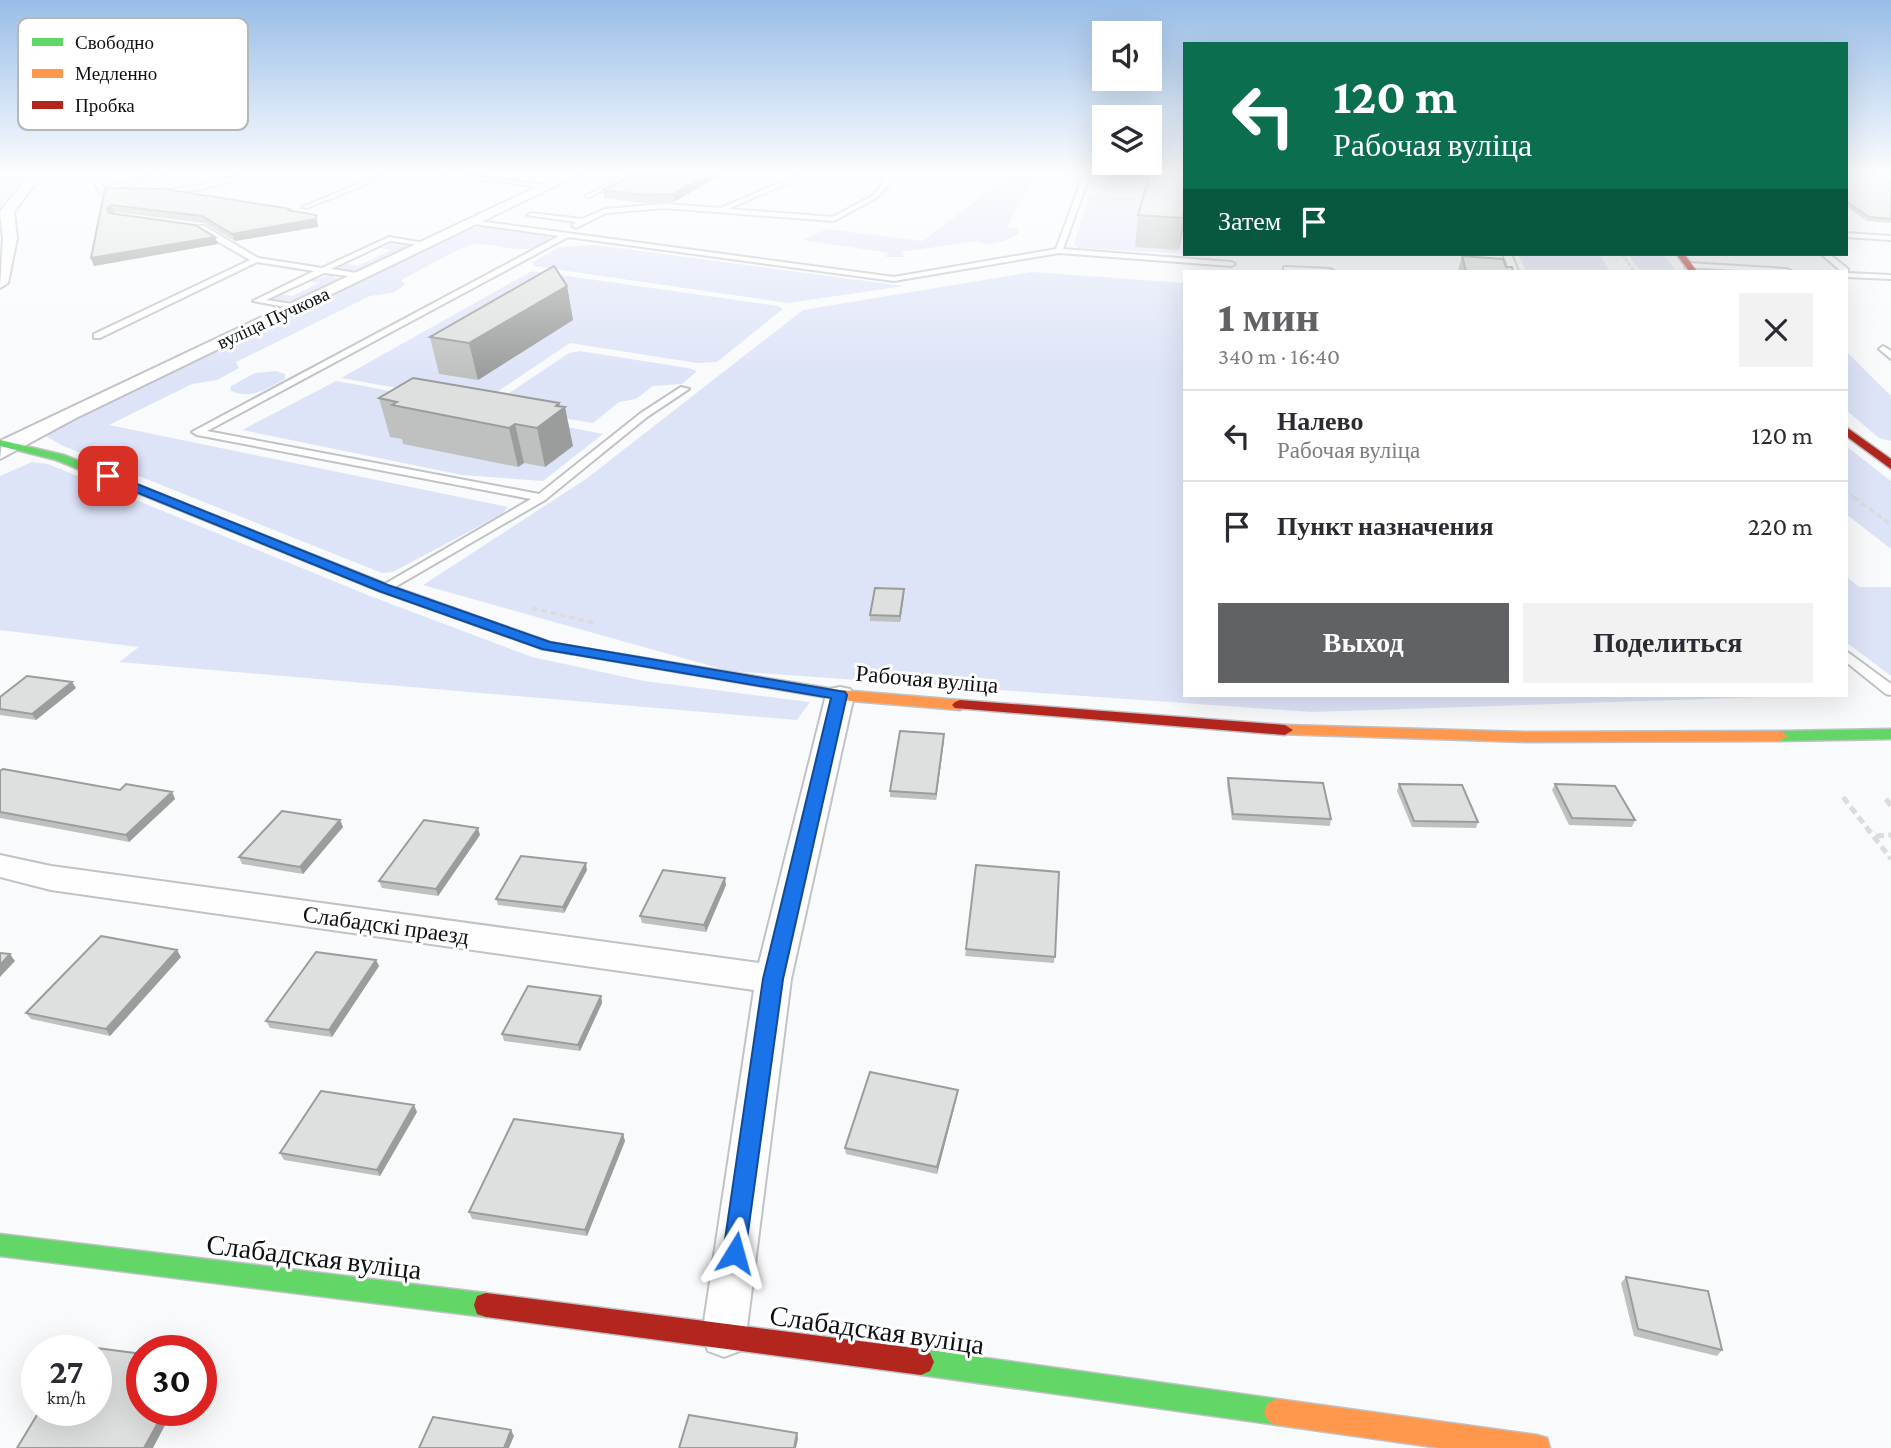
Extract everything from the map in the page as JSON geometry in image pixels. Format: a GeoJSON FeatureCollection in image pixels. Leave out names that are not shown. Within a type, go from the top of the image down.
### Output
{"type":"FeatureCollection","features":[{"type":"Feature","properties":{"kind":"street"},"geometry":{"type":"LineString","coordinates":[[0,283],[9,242]]}},
{"type":"Feature","properties":{"kind":"street","name":"вуліца Пучкова"},"geometry":{"type":"LineString","coordinates":[[3,447],[431,242]]}},
{"type":"Feature","properties":{"kind":"street"},"geometry":{"type":"LineString","coordinates":[[1848,432],[1891,465]]}},
{"type":"Feature","properties":{"kind":"street","name":"Рабочая вуліца"},"geometry":{"type":"LineString","coordinates":[[3,447],[60,457],[384,588],[547,646],[840,695],[1190,723],[1403,735],[1679,738],[1891,734]]}},
{"type":"Feature","properties":{"kind":"street"},"geometry":{"type":"LineString","coordinates":[[724,1335],[773,979],[840,695]]}},
{"type":"Feature","properties":{"kind":"street","name":"Слабадскі праезд"},"geometry":{"type":"LineString","coordinates":[[0,866],[51,878],[773,979]]}},
{"type":"Feature","properties":{"kind":"street","name":"Слабадская вуліца"},"geometry":{"type":"LineString","coordinates":[[0,1245],[724,1335],[1537,1448]]}},
{"type":"Feature","properties":{"kind":"lane"},"geometry":{"type":"LineString","coordinates":[[224,242],[256,260],[361,276]]}},
{"type":"Feature","properties":{"kind":"lane"},"geometry":{"type":"LineString","coordinates":[[297,307],[257,300],[386,242]]}},
{"type":"Feature","properties":{"kind":"lane"},"geometry":{"type":"LineString","coordinates":[[404,242],[426,244]]}},
{"type":"Feature","properties":{"kind":"lane"},"geometry":{"type":"LineString","coordinates":[[541,498],[197,432],[551,242]]}},
{"type":"Feature","properties":{"kind":"lane"},"geometry":{"type":"LineString","coordinates":[[620,242],[894,279],[1059,251],[1231,264]]}},
{"type":"Feature","properties":{"kind":"lane"},"geometry":{"type":"LineString","coordinates":[[1059,251],[1062,242]]}},
{"type":"Feature","properties":{"kind":"lane"},"geometry":{"type":"LineString","coordinates":[[1827,256],[1844,270]]}},
{"type":"Feature","properties":{"kind":"lane"},"geometry":{"type":"LineString","coordinates":[[97,336],[256,260]]}},
{"type":"Feature","properties":{"kind":"lane"},"geometry":{"type":"LineString","coordinates":[[1687,263],[1774,270]]}},
{"type":"Feature","properties":{"kind":"lane"},"geometry":{"type":"LineString","coordinates":[[1287,268],[1316,270]]}},
{"type":"Feature","properties":{"kind":"lane"},"geometry":{"type":"LineString","coordinates":[[1848,273],[1891,277]]}},
{"type":"Feature","properties":{"kind":"lane"},"geometry":{"type":"LineString","coordinates":[[1882,349],[1891,356]]}},
{"type":"Feature","properties":{"kind":"lane"},"geometry":{"type":"LineString","coordinates":[[384,588],[541,498],[644,415],[684,389]]}},
{"type":"Feature","properties":{"kind":"lane"},"geometry":{"type":"LineString","coordinates":[[1863,446],[1891,447]]}},
{"type":"Feature","properties":{"kind":"lane"},"geometry":{"type":"LineString","coordinates":[[1848,657],[1891,691]]}},
{"type":"Feature","properties":{"kind":"path"},"geometry":{"type":"LineString","coordinates":[[1848,493],[1891,525]]}},
{"type":"Feature","properties":{"kind":"path"},"geometry":{"type":"LineString","coordinates":[[529,607],[596,624]]}},
{"type":"Feature","properties":{"kind":"path"},"geometry":{"type":"LineString","coordinates":[[1843,797],[1891,859]]}},
{"type":"Feature","properties":{"kind":"path"},"geometry":{"type":"LineString","coordinates":[[1885,799],[1891,806]]}},
{"type":"Feature","properties":{"kind":"path"},"geometry":{"type":"LineString","coordinates":[[1875,836],[1891,835]]}},
{"type":"Feature","properties":{"kind":"shaded area"},"geometry":{"type":"Polygon","coordinates":[[[443,242],[545,242],[534,248],[525,249],[476,244],[460,249],[401,280],[405,285],[392,293],[370,296],[236,362],[239,368],[217,380],[192,384],[109,425],[508,507],[502,514],[393,572],[382,573],[61,445],[46,436],[49,431],[443,242]]]}},
{"type":"Feature","properties":{"kind":"shaded area"},"geometry":{"type":"Polygon","coordinates":[[[813,242],[974,242],[901,252],[905,257],[885,257],[889,253],[813,242]]]}},
{"type":"Feature","properties":{"kind":"shaded area"},"geometry":{"type":"Polygon","coordinates":[[[979,242],[1002,242],[993,244],[979,242]]]}},
{"type":"Feature","properties":{"kind":"shaded area"},"geometry":{"type":"Polygon","coordinates":[[[1075,242],[1183,242],[1183,254],[1078,248],[1075,242]]]}},
{"type":"Feature","properties":{"kind":"shaded area"},"geometry":{"type":"Polygon","coordinates":[[[392,244],[408,246],[363,270],[335,270],[347,264],[358,266],[391,250],[382,248],[392,244]]]}},
{"type":"Feature","properties":{"kind":"shaded area"},"geometry":{"type":"Polygon","coordinates":[[[595,245],[904,286],[788,303],[533,266],[533,262],[559,247],[595,245]]]}},
{"type":"Feature","properties":{"kind":"shaded area"},"geometry":{"type":"Polygon","coordinates":[[[1519,256],[1600,256],[1609,270],[1526,270],[1519,256]]]}},
{"type":"Feature","properties":{"kind":"shaded area"},"geometry":{"type":"Polygon","coordinates":[[[1629,256],[1665,256],[1675,270],[1639,270],[1629,256]]]}},
{"type":"Feature","properties":{"kind":"shaded area"},"geometry":{"type":"Polygon","coordinates":[[[532,271],[778,306],[783,309],[717,362],[697,363],[570,343],[488,398],[470,401],[341,378],[532,271]]]}},
{"type":"Feature","properties":{"kind":"shaded area"},"geometry":{"type":"Polygon","coordinates":[[[1031,272],[1183,283],[1183,697],[1765,697],[1311,712],[729,671],[423,585],[586,479],[803,310],[1031,272]]]}},
{"type":"Feature","properties":{"kind":"shaded area"},"geometry":{"type":"Polygon","coordinates":[[[332,275],[338,281],[294,301],[269,299],[279,294],[292,296],[319,283],[308,281],[332,275]]]}},
{"type":"Feature","properties":{"kind":"shaded area"},"geometry":{"type":"Polygon","coordinates":[[[580,351],[697,371],[682,384],[653,386],[636,399],[619,402],[593,423],[504,408],[500,399],[569,353],[580,351]]]}},
{"type":"Feature","properties":{"kind":"shaded area"},"geometry":{"type":"Polygon","coordinates":[[[1848,353],[1891,396],[1891,441],[1879,438],[1848,412],[1848,353]]]}},
{"type":"Feature","properties":{"kind":"shaded area"},"geometry":{"type":"Polygon","coordinates":[[[276,371],[285,374],[285,379],[265,389],[251,394],[230,390],[231,386],[255,373],[276,371]]]}},
{"type":"Feature","properties":{"kind":"shaded area"},"geometry":{"type":"Polygon","coordinates":[[[336,381],[603,434],[543,481],[462,475],[242,430],[336,381]]]}},
{"type":"Feature","properties":{"kind":"shaded area"},"geometry":{"type":"Polygon","coordinates":[[[1848,448],[1891,481],[1891,549],[1848,516],[1848,448]]]}},
{"type":"Feature","properties":{"kind":"shaded area"},"geometry":{"type":"Polygon","coordinates":[[[32,462],[48,464],[370,596],[532,657],[644,681],[810,702],[797,720],[119,662],[139,647],[0,630],[0,476],[32,462]]]}},
{"type":"Feature","properties":{"kind":"shaded area"},"geometry":{"type":"Polygon","coordinates":[[[1848,578],[1859,587],[1891,587],[1891,676],[1848,644],[1848,578]]]}},
{"type":"Feature","properties":{"kind":"building"},"geometry":{"type":"Polygon","coordinates":[[[94,242],[188,242],[91,258],[94,242]]]}},
{"type":"Feature","properties":{"kind":"building"},"geometry":{"type":"Polygon","coordinates":[[[1462,256],[1503,259],[1506,267],[1512,267],[1513,270],[1466,270],[1462,256]]]}},
{"type":"Feature","properties":{"kind":"building"},"geometry":{"type":"Polygon","coordinates":[[[554,266],[567,286],[469,343],[430,337],[554,266]]]}},
{"type":"Feature","properties":{"kind":"building"},"geometry":{"type":"Polygon","coordinates":[[[413,378],[559,403],[556,406],[565,407],[537,428],[515,424],[509,428],[392,405],[397,402],[379,398],[413,378]]]}},
{"type":"Feature","properties":{"kind":"building"},"geometry":{"type":"Polygon","coordinates":[[[875,588],[904,589],[900,616],[870,615],[875,588]]]}},
{"type":"Feature","properties":{"kind":"building"},"geometry":{"type":"Polygon","coordinates":[[[27,676],[72,682],[32,714],[0,709],[0,697],[27,676]]]}},
{"type":"Feature","properties":{"kind":"building"},"geometry":{"type":"Polygon","coordinates":[[[900,731],[944,734],[936,794],[890,791],[900,731]]]}},
{"type":"Feature","properties":{"kind":"building"},"geometry":{"type":"Polygon","coordinates":[[[3,769],[120,790],[126,784],[172,792],[126,835],[0,812],[0,771],[3,769]]]}},
{"type":"Feature","properties":{"kind":"building"},"geometry":{"type":"Polygon","coordinates":[[[1228,778],[1323,783],[1331,819],[1233,814],[1228,778]]]}},
{"type":"Feature","properties":{"kind":"building"},"geometry":{"type":"Polygon","coordinates":[[[1399,784],[1462,785],[1478,822],[1414,821],[1399,784]]]}},
{"type":"Feature","properties":{"kind":"building"},"geometry":{"type":"Polygon","coordinates":[[[1555,784],[1615,786],[1635,820],[1572,818],[1555,784]]]}},
{"type":"Feature","properties":{"kind":"building"},"geometry":{"type":"Polygon","coordinates":[[[282,811],[340,820],[300,867],[239,857],[282,811]]]}},
{"type":"Feature","properties":{"kind":"building"},"geometry":{"type":"Polygon","coordinates":[[[424,820],[478,828],[436,889],[379,881],[424,820]]]}},
{"type":"Feature","properties":{"kind":"building"},"geometry":{"type":"Polygon","coordinates":[[[521,856],[586,863],[563,907],[496,899],[521,856]]]}},
{"type":"Feature","properties":{"kind":"building"},"geometry":{"type":"Polygon","coordinates":[[[976,865],[1059,872],[1055,957],[966,949],[976,865]]]}},
{"type":"Feature","properties":{"kind":"building"},"geometry":{"type":"Polygon","coordinates":[[[663,870],[725,878],[704,925],[640,916],[663,870]]]}},
{"type":"Feature","properties":{"kind":"building"},"geometry":{"type":"Polygon","coordinates":[[[101,936],[177,950],[106,1029],[26,1013],[101,936]]]}},
{"type":"Feature","properties":{"kind":"building"},"geometry":{"type":"Polygon","coordinates":[[[316,952],[376,960],[329,1030],[266,1021],[316,952]]]}},
{"type":"Feature","properties":{"kind":"building"},"geometry":{"type":"Polygon","coordinates":[[[0,953],[10,954],[0,965],[0,953]]]}},
{"type":"Feature","properties":{"kind":"building"},"geometry":{"type":"Polygon","coordinates":[[[528,986],[601,996],[578,1045],[502,1034],[528,986]]]}},
{"type":"Feature","properties":{"kind":"building"},"geometry":{"type":"Polygon","coordinates":[[[870,1072],[958,1090],[937,1167],[845,1148],[870,1072]]]}},
{"type":"Feature","properties":{"kind":"building"},"geometry":{"type":"Polygon","coordinates":[[[321,1091],[414,1105],[377,1170],[280,1153],[321,1091]]]}},
{"type":"Feature","properties":{"kind":"building"},"geometry":{"type":"Polygon","coordinates":[[[514,1119],[623,1134],[585,1230],[469,1212],[514,1119]]]}},
{"type":"Feature","properties":{"kind":"building"},"geometry":{"type":"Polygon","coordinates":[[[1626,1277],[1708,1291],[1722,1350],[1638,1329],[1626,1277]]]}},
{"type":"Feature","properties":{"kind":"building"},"geometry":{"type":"Polygon","coordinates":[[[112,1350],[126,1352],[126,1426],[156,1426],[144,1448],[17,1448],[30,1426],[112,1426],[112,1350]]]}},
{"type":"Feature","properties":{"kind":"building"},"geometry":{"type":"Polygon","coordinates":[[[689,1415],[797,1433],[794,1448],[679,1448],[689,1415]]]}},
{"type":"Feature","properties":{"kind":"building"},"geometry":{"type":"Polygon","coordinates":[[[433,1417],[511,1430],[504,1448],[419,1448],[433,1417]]]}},
{"type":"Feature","properties":{"kind":"traffic: fast"},"geometry":{"type":"LineString","coordinates":[[0,443],[60,457],[384,588],[547,646],[571,650]]}},
{"type":"Feature","properties":{"kind":"traffic: fast"},"geometry":{"type":"LineString","coordinates":[[1780,736],[1891,734]]}},
{"type":"Feature","properties":{"kind":"traffic: fast"},"geometry":{"type":"LineString","coordinates":[[0,1245],[486,1305]]}},
{"type":"Feature","properties":{"kind":"traffic: fast"},"geometry":{"type":"LineString","coordinates":[[921,1362],[1277,1412]]}},
{"type":"Feature","properties":{"kind":"traffic: slow"},"geometry":{"type":"LineString","coordinates":[[571,650],[840,695],[960,705]]}},
{"type":"Feature","properties":{"kind":"traffic: slow"},"geometry":{"type":"LineString","coordinates":[[1285,730],[1526,737],[1780,736]]}},
{"type":"Feature","properties":{"kind":"traffic: slow"},"geometry":{"type":"LineString","coordinates":[[1277,1412],[1537,1448]]}},
{"type":"Feature","properties":{"kind":"traffic: jam"},"geometry":{"type":"LineString","coordinates":[[1682,256],[1692,270]]}},
{"type":"Feature","properties":{"kind":"traffic: jam"},"geometry":{"type":"LineString","coordinates":[[1848,432],[1891,465]]}},
{"type":"Feature","properties":{"kind":"traffic: jam"},"geometry":{"type":"LineString","coordinates":[[960,705],[1285,730]]}},
{"type":"Feature","properties":{"kind":"traffic: jam"},"geometry":{"type":"LineString","coordinates":[[486,1305],[921,1362]]}},
{"type":"Feature","properties":{"kind":"route"},"geometry":{"type":"LineString","coordinates":[[108,476],[384,588],[547,646],[840,695],[773,979],[735,1253]]}}]}
